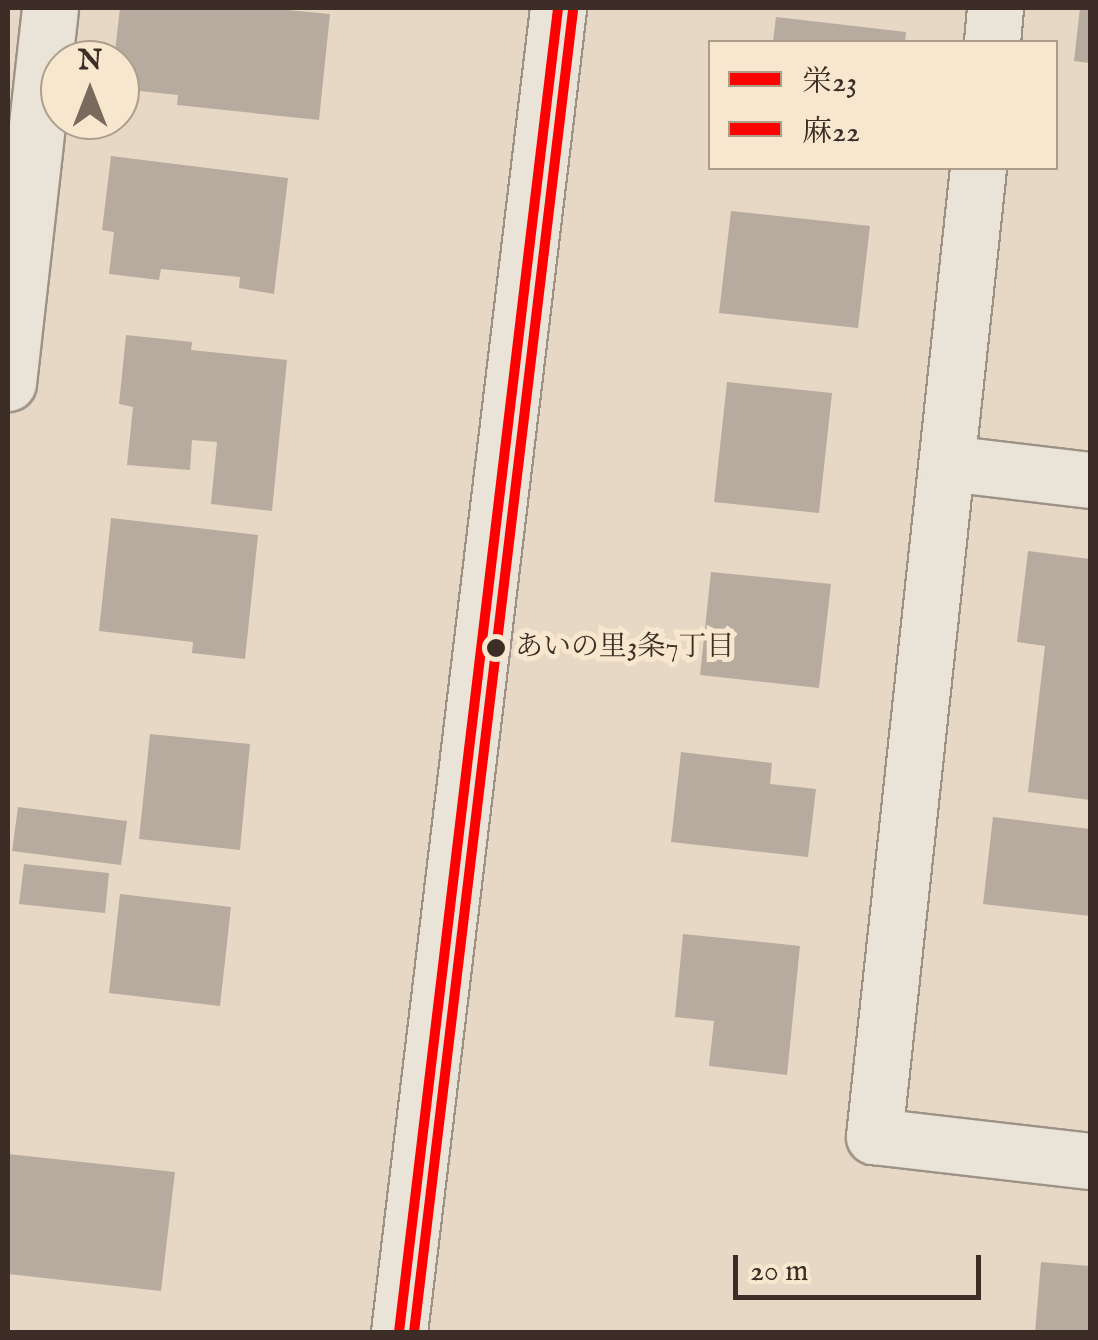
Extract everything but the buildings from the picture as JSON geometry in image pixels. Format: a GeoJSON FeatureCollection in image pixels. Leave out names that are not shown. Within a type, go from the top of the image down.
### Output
{"type":"FeatureCollection","features":[{"type":"Feature","properties":{"kind":"street"},"geometry":{"type":"LineString","coordinates":[[8,383],[12,306],[50,8]]}},
{"type":"Feature","properties":{"kind":"street"},"geometry":{"type":"LineString","coordinates":[[399,1332],[558,8]]}},
{"type":"Feature","properties":{"kind":"street"},"geometry":{"type":"LineString","coordinates":[[992,40],[996,8]]}},
{"type":"Feature","properties":{"kind":"street"},"geometry":{"type":"LineString","coordinates":[[978,170],[874,1136],[1090,1161]]}},
{"type":"Feature","properties":{"kind":"street"},"geometry":{"type":"LineString","coordinates":[[947,463],[1090,480]]}},
{"type":"Feature","properties":{"kind":"transit line","name":"栄23"},"geometry":{"type":"LineString","coordinates":[[399,1332],[558,8]]}},
{"type":"Feature","properties":{"kind":"transit line","name":"麻22"},"geometry":{"type":"LineString","coordinates":[[414,1332],[573,10]]}},
{"type":"Feature","properties":{"kind":"place","name":"あいの里3条7丁目"},"geometry":{"type":"Point","coordinates":[496,648]}}]}
